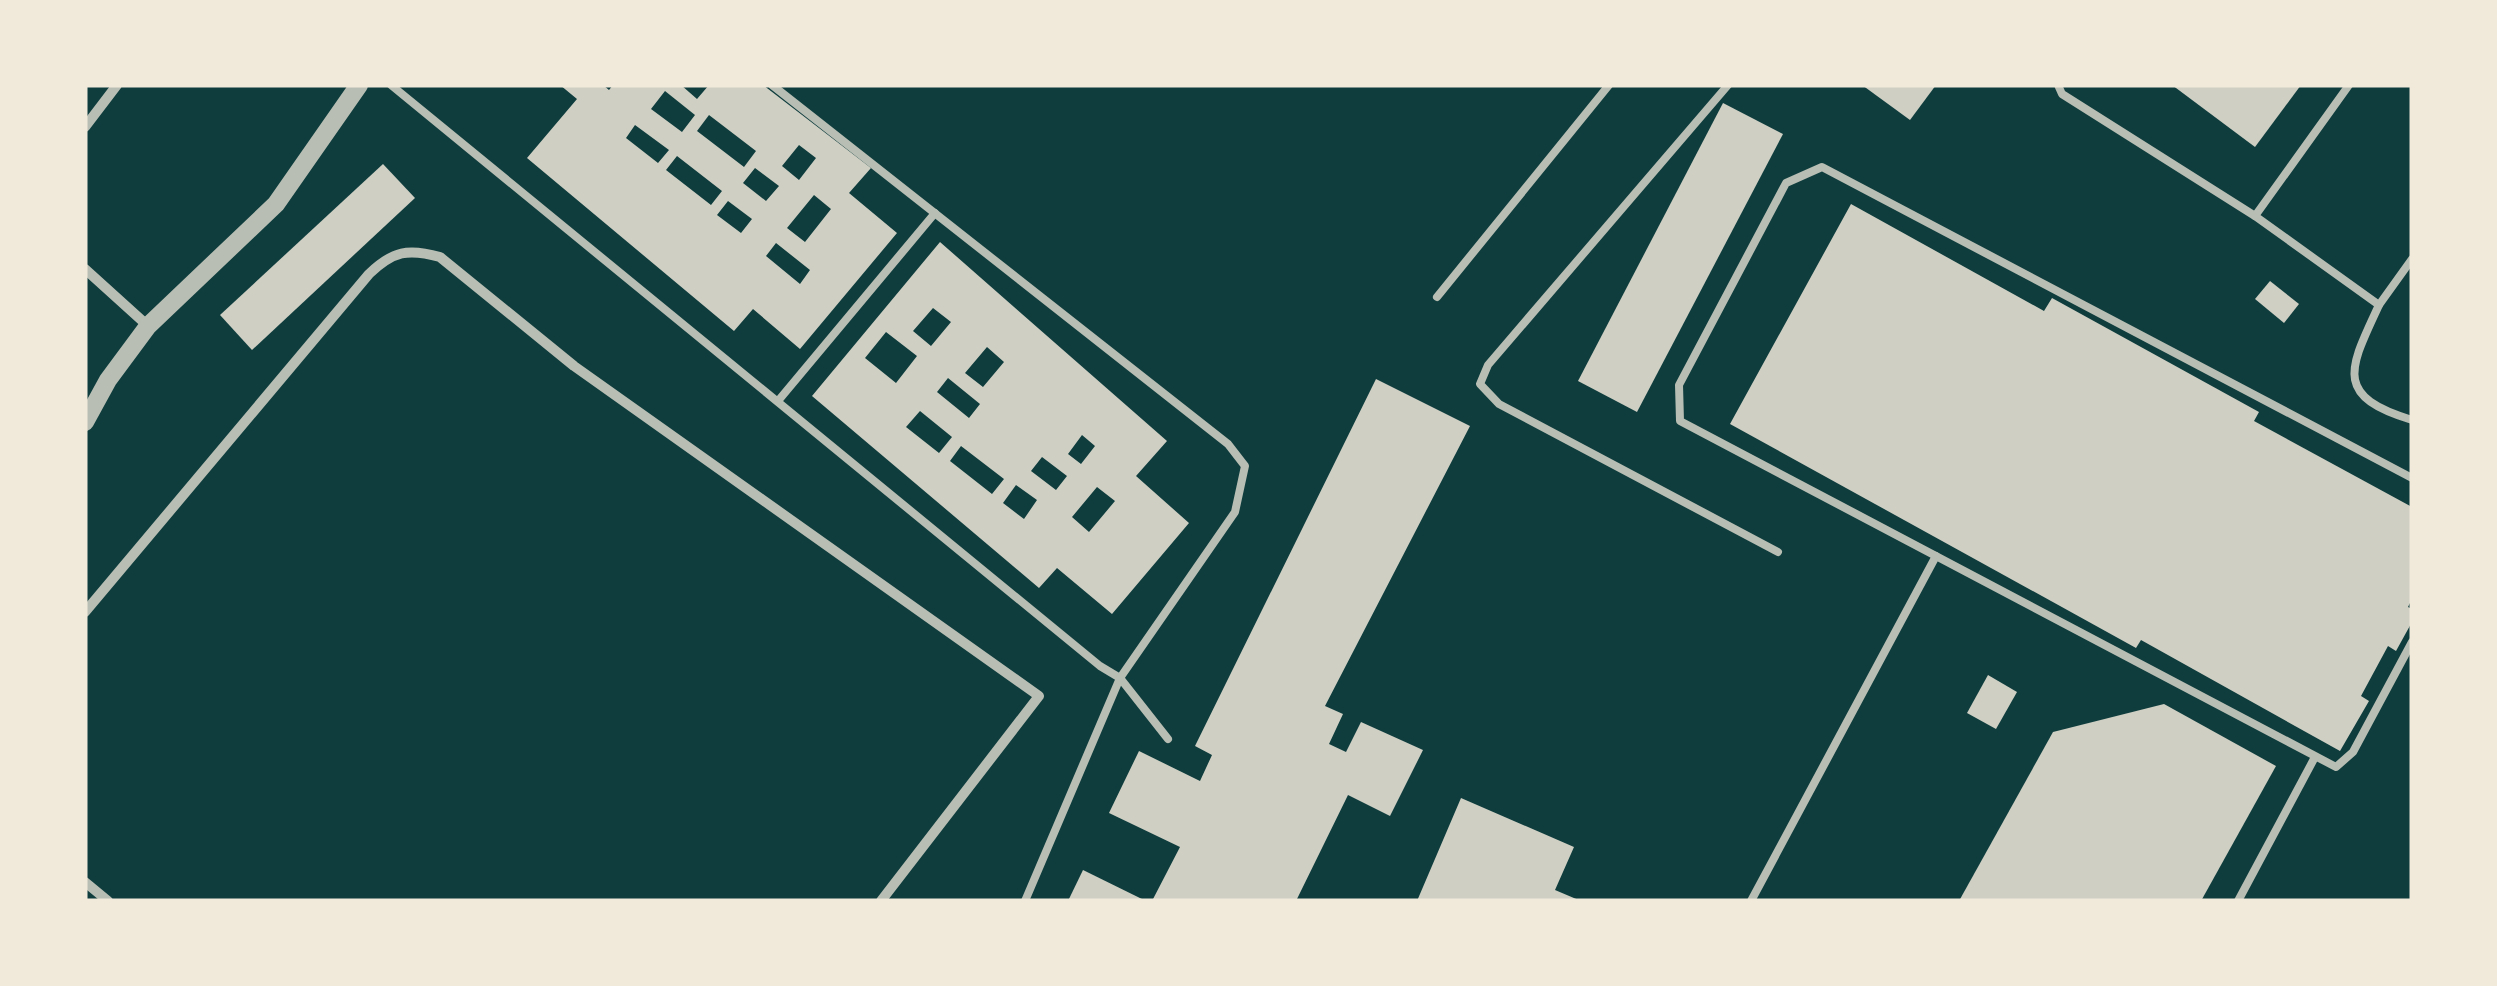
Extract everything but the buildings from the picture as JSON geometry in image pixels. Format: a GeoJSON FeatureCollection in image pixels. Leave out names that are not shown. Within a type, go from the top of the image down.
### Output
{"type":"FeatureCollection","features":[{"type":"Feature","properties":{"kind":"street"},"geometry":{"type":"LineString","coordinates":[[85,127],[117,85]]}},
{"type":"Feature","properties":{"kind":"street"},"geometry":{"type":"LineString","coordinates":[[85,422],[108,380],[148,326],[276,204],[359,85]]}},
{"type":"Feature","properties":{"kind":"street"},"geometry":{"type":"LineString","coordinates":[[85,612],[368,274],[389,254],[414,250],[440,258],[606,390],[1039,696],[882,901]]}},
{"type":"Feature","properties":{"kind":"street"},"geometry":{"type":"LineString","coordinates":[[85,269],[148,326]]}},
{"type":"Feature","properties":{"kind":"street"},"geometry":{"type":"LineString","coordinates":[[85,882],[108,901]]}},
{"type":"Feature","properties":{"kind":"lane"},"geometry":{"type":"LineString","coordinates":[[392,85],[1100,666],[1120,678],[1168,740]]}},
{"type":"Feature","properties":{"kind":"lane"},"geometry":{"type":"LineString","coordinates":[[772,85],[1228,444],[1245,466],[1234,512],[1120,678],[1024,901]]}},
{"type":"Feature","properties":{"kind":"lane"},"geometry":{"type":"LineString","coordinates":[[1437,297],[1610,85]]}},
{"type":"Feature","properties":{"kind":"lane"},"geometry":{"type":"LineString","coordinates":[[1728,85],[1488,365],[1480,384],[1498,404],[1778,552]]}},
{"type":"Feature","properties":{"kind":"lane"},"geometry":{"type":"LineString","coordinates":[[2058,85],[2062,94],[2255,216],[2379,305]]}},
{"type":"Feature","properties":{"kind":"lane"},"geometry":{"type":"LineString","coordinates":[[2255,216],[2349,85]]}},
{"type":"Feature","properties":{"kind":"lane"},"geometry":{"type":"LineString","coordinates":[[2412,478],[1822,166],[1786,184],[1679,385],[1680,421],[2336,766],[2353,752],[2412,642]]}},
{"type":"Feature","properties":{"kind":"lane"},"geometry":{"type":"LineString","coordinates":[[778,401],[935,213]]}},
{"type":"Feature","properties":{"kind":"lane"},"geometry":{"type":"LineString","coordinates":[[2412,259],[2379,305],[2354,360],[2353,383],[2359,396],[2412,420]]}},
{"type":"Feature","properties":{"kind":"lane"},"geometry":{"type":"LineString","coordinates":[[1751,901],[1936,556]]}},
{"type":"Feature","properties":{"kind":"lane"},"geometry":{"type":"LineString","coordinates":[[2238,901],[2315,757]]}}]}
